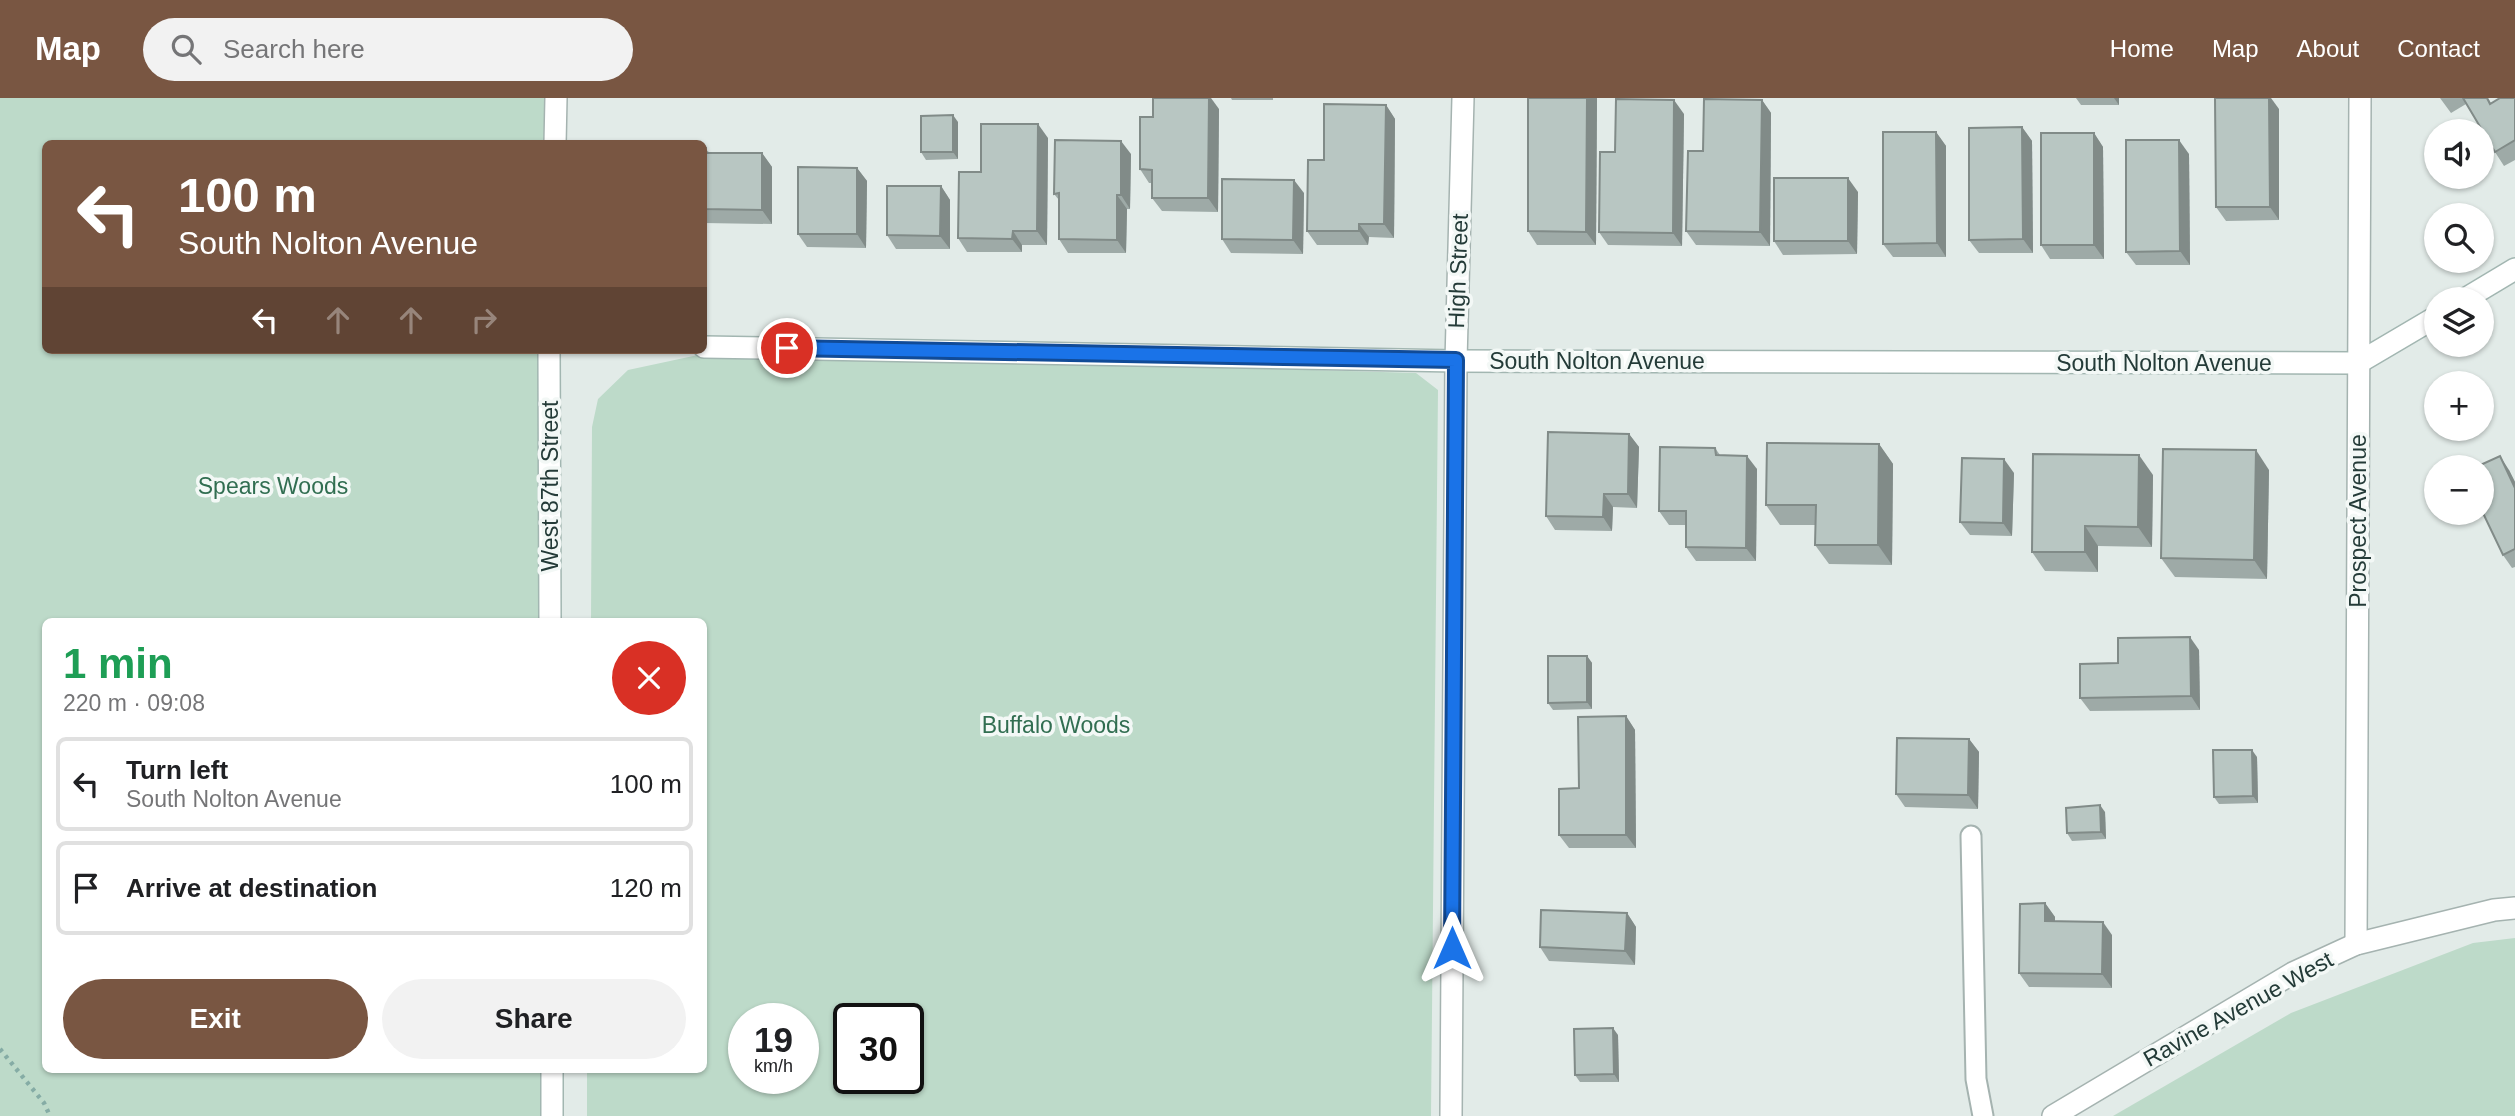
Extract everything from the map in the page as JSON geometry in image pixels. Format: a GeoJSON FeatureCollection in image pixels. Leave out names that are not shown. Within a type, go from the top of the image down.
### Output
{"type":"FeatureCollection","features":[{"type":"Feature","properties":{"kind":"street"},"geometry":{"type":"LineString","coordinates":[[555,140],[556,98]]}},
{"type":"Feature","properties":{"kind":"street","name":"High Street"},"geometry":{"type":"LineString","coordinates":[[1451,1116],[1456,360],[1464,98]]}},
{"type":"Feature","properties":{"kind":"street","name":"Prospect Avenue"},"geometry":{"type":"LineString","coordinates":[[2356,944],[2360,98]]}},
{"type":"Feature","properties":{"kind":"street"},"geometry":{"type":"LineString","coordinates":[[2485,287],[2515,269]]}},
{"type":"Feature","properties":{"kind":"street"},"geometry":{"type":"LineString","coordinates":[[2358,363],[2424,324]]}},
{"type":"Feature","properties":{"kind":"street","name":"South Nolton Avenue"},"geometry":{"type":"LineString","coordinates":[[707,347],[1456,360],[2358,363]]}},
{"type":"Feature","properties":{"kind":"street","name":"West 87th Street"},"geometry":{"type":"LineString","coordinates":[[550,354],[550,618]]}},
{"type":"Feature","properties":{"kind":"street","name":"Ravine Avenue West"},"geometry":{"type":"LineString","coordinates":[[2053,1116],[2293,973],[2356,944],[2494,910],[2515,908]]}},
{"type":"Feature","properties":{"kind":"street"},"geometry":{"type":"LineString","coordinates":[[552,1073],[552,1116]]}},
{"type":"Feature","properties":{"kind":"lane"},"geometry":{"type":"LineString","coordinates":[[1971,836],[1976,1079],[1983,1116]]}},
{"type":"Feature","properties":{"kind":"path"},"geometry":{"type":"LineString","coordinates":[[0,1049],[44,1103],[51,1116]]}},
{"type":"Feature","properties":{"kind":"green space","name":"Spears Woods"},"geometry":{"type":"Polygon","coordinates":[[[0,98],[545,98],[545,140],[42,140],[42,354],[546,354],[546,618],[42,618],[42,1073],[545,1073],[545,1116],[0,1116],[0,98]]]}},
{"type":"Feature","properties":{"kind":"green space","name":"Buffalo Woods"},"geometry":{"type":"Polygon","coordinates":[[[712,352],[1416,373],[1438,390],[1431,1116],[587,1116],[587,1073],[707,1073],[707,618],[591,618],[592,427],[598,399],[628,370],[712,352]]]}},
{"type":"Feature","properties":{"kind":"green space"},"geometry":{"type":"Polygon","coordinates":[[[2515,938],[2515,1116],[2113,1116],[2291,1013],[2473,943],[2515,938]]]}},
{"type":"Feature","properties":{"kind":"building"},"geometry":{"type":"Polygon","coordinates":[[[1153,98],[1209,98],[1208,198],[1152,198],[1152,170],[1140,169],[1140,117],[1153,117],[1153,98]]]}},
{"type":"Feature","properties":{"kind":"building"},"geometry":{"type":"Polygon","coordinates":[[[1528,98],[1587,98],[1586,232],[1528,231],[1528,98]]]}},
{"type":"Feature","properties":{"kind":"building"},"geometry":{"type":"Polygon","coordinates":[[[2215,98],[2269,98],[2270,207],[2216,207],[2215,98]]]}},
{"type":"Feature","properties":{"kind":"building"},"geometry":{"type":"Polygon","coordinates":[[[2463,98],[2487,98],[2490,104],[2500,98],[2515,98],[2515,140],[2495,152],[2494,119],[2475,119],[2463,98]]]}},
{"type":"Feature","properties":{"kind":"building"},"geometry":{"type":"Polygon","coordinates":[[[1616,99],[1674,100],[1673,233],[1599,232],[1600,152],[1615,152],[1616,99]]]}},
{"type":"Feature","properties":{"kind":"building"},"geometry":{"type":"Polygon","coordinates":[[[1704,99],[1762,100],[1760,232],[1686,231],[1688,151],[1703,151],[1704,99]]]}},
{"type":"Feature","properties":{"kind":"building"},"geometry":{"type":"Polygon","coordinates":[[[1324,104],[1386,105],[1384,224],[1359,224],[1359,231],[1307,231],[1308,160],[1324,160],[1324,104]]]}},
{"type":"Feature","properties":{"kind":"building"},"geometry":{"type":"Polygon","coordinates":[[[953,115],[953,152],[921,152],[921,116],[953,115]]]}},
{"type":"Feature","properties":{"kind":"building"},"geometry":{"type":"Polygon","coordinates":[[[981,124],[1038,124],[1037,231],[1013,231],[1012,239],[958,238],[959,172],[981,172],[981,124]]]}},
{"type":"Feature","properties":{"kind":"building"},"geometry":{"type":"Polygon","coordinates":[[[2022,127],[2023,239],[1969,240],[1969,128],[2022,127]]]}},
{"type":"Feature","properties":{"kind":"building"},"geometry":{"type":"Polygon","coordinates":[[[1883,132],[1936,132],[1937,243],[1883,244],[1883,132]]]}},
{"type":"Feature","properties":{"kind":"building"},"geometry":{"type":"Polygon","coordinates":[[[2041,133],[2094,133],[2094,245],[2041,245],[2041,133]]]}},
{"type":"Feature","properties":{"kind":"building"},"geometry":{"type":"Polygon","coordinates":[[[1055,140],[1121,141],[1121,195],[1117,195],[1117,240],[1059,239],[1059,193],[1054,194],[1055,140]]]}},
{"type":"Feature","properties":{"kind":"building"},"geometry":{"type":"Polygon","coordinates":[[[2126,140],[2179,140],[2180,251],[2126,252],[2126,140]]]}},
{"type":"Feature","properties":{"kind":"building"},"geometry":{"type":"Polygon","coordinates":[[[707,153],[762,153],[762,210],[707,209],[707,153]]]}},
{"type":"Feature","properties":{"kind":"building"},"geometry":{"type":"Polygon","coordinates":[[[798,167],[857,168],[857,234],[798,234],[798,167]]]}},
{"type":"Feature","properties":{"kind":"building"},"geometry":{"type":"Polygon","coordinates":[[[1774,178],[1848,178],[1848,241],[1774,241],[1774,178]]]}},
{"type":"Feature","properties":{"kind":"building"},"geometry":{"type":"Polygon","coordinates":[[[1222,179],[1294,180],[1293,240],[1222,239],[1222,179]]]}},
{"type":"Feature","properties":{"kind":"building"},"geometry":{"type":"Polygon","coordinates":[[[887,186],[941,186],[940,236],[887,235],[887,186]]]}},
{"type":"Feature","properties":{"kind":"building"},"geometry":{"type":"Polygon","coordinates":[[[1548,432],[1629,434],[1628,494],[1604,494],[1603,517],[1546,516],[1548,432]]]}},
{"type":"Feature","properties":{"kind":"building"},"geometry":{"type":"Polygon","coordinates":[[[1767,443],[1879,444],[1878,545],[1815,545],[1816,505],[1766,505],[1767,443]]]}},
{"type":"Feature","properties":{"kind":"building"},"geometry":{"type":"Polygon","coordinates":[[[1660,447],[1715,448],[1716,455],[1747,456],[1746,548],[1686,547],[1686,511],[1659,511],[1660,447]]]}},
{"type":"Feature","properties":{"kind":"building"},"geometry":{"type":"Polygon","coordinates":[[[2163,449],[2256,450],[2254,560],[2161,558],[2163,449]]]}},
{"type":"Feature","properties":{"kind":"building"},"geometry":{"type":"Polygon","coordinates":[[[2033,454],[2139,455],[2138,527],[2085,526],[2085,552],[2032,552],[2033,454]]]}},
{"type":"Feature","properties":{"kind":"building"},"geometry":{"type":"Polygon","coordinates":[[[2500,456],[2515,488],[2515,549],[2503,555],[2489,525],[2494,525],[2494,459],[2500,456]]]}},
{"type":"Feature","properties":{"kind":"building"},"geometry":{"type":"Polygon","coordinates":[[[1962,458],[2004,459],[2003,523],[1960,522],[1962,458]]]}},
{"type":"Feature","properties":{"kind":"building"},"geometry":{"type":"Polygon","coordinates":[[[2190,637],[2191,696],[2080,698],[2080,664],[2118,663],[2118,638],[2190,637]]]}},
{"type":"Feature","properties":{"kind":"building"},"geometry":{"type":"Polygon","coordinates":[[[1548,656],[1587,656],[1587,702],[1548,703],[1548,656]]]}},
{"type":"Feature","properties":{"kind":"building"},"geometry":{"type":"Polygon","coordinates":[[[1626,716],[1626,835],[1559,835],[1559,789],[1579,788],[1578,717],[1626,716]]]}},
{"type":"Feature","properties":{"kind":"building"},"geometry":{"type":"Polygon","coordinates":[[[1897,738],[1969,739],[1968,795],[1896,794],[1897,738]]]}},
{"type":"Feature","properties":{"kind":"building"},"geometry":{"type":"Polygon","coordinates":[[[2213,750],[2252,750],[2253,796],[2214,797],[2213,750]]]}},
{"type":"Feature","properties":{"kind":"building"},"geometry":{"type":"Polygon","coordinates":[[[2100,805],[2101,832],[2067,833],[2066,808],[2100,805]]]}},
{"type":"Feature","properties":{"kind":"building"},"geometry":{"type":"Polygon","coordinates":[[[2045,903],[2045,921],[2103,922],[2102,974],[2019,973],[2020,904],[2045,903]]]}},
{"type":"Feature","properties":{"kind":"building"},"geometry":{"type":"Polygon","coordinates":[[[1541,910],[1627,913],[1625,951],[1540,947],[1541,910]]]}},
{"type":"Feature","properties":{"kind":"building"},"geometry":{"type":"Polygon","coordinates":[[[1613,1028],[1614,1074],[1575,1075],[1574,1029],[1613,1028]]]}},
{"type":"Feature","properties":{"kind":"route"},"geometry":{"type":"LineString","coordinates":[[787,348],[1456,360],[1452,948]]}}]}
